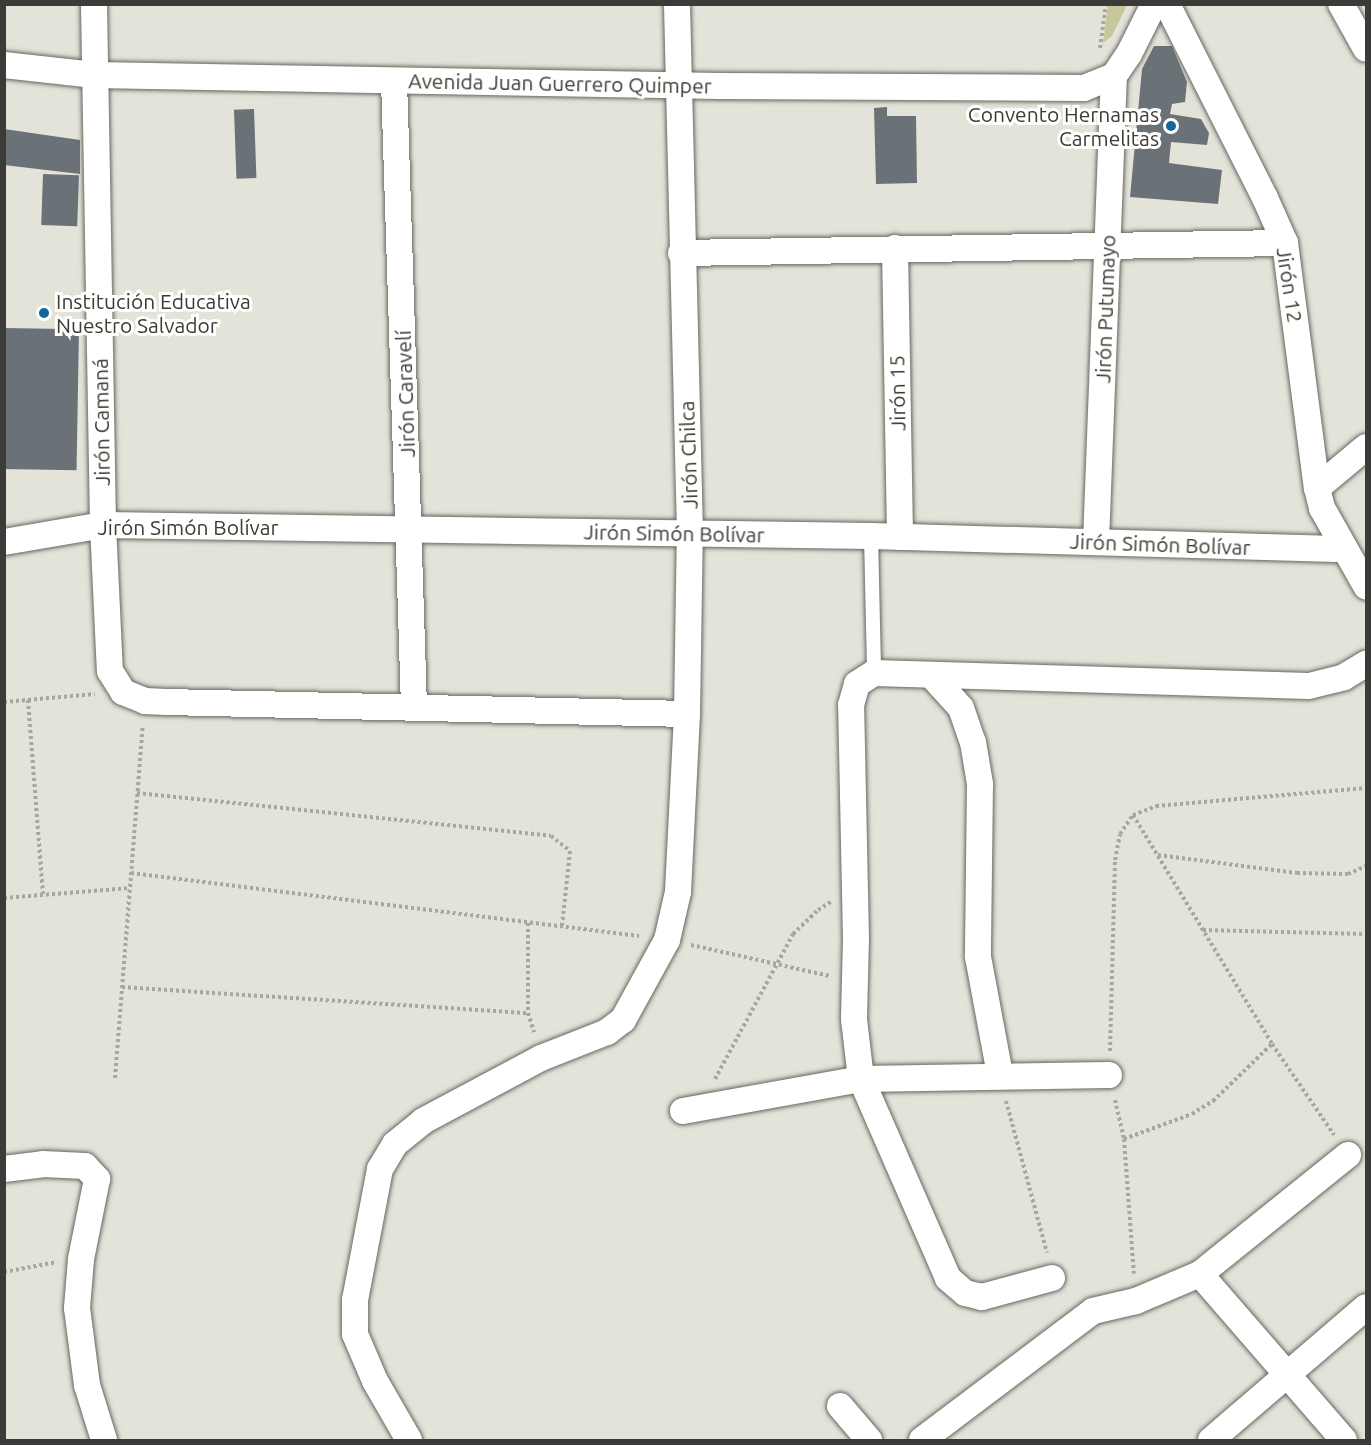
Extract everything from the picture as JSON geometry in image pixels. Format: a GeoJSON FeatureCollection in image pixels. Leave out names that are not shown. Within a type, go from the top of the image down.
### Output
{"type":"FeatureCollection","features":[{"type":"Feature","properties":{"kind":"street","name":"Jirón Camaná"},"geometry":{"type":"LineString","coordinates":[[94,4],[103,525],[110,671],[134,696]]}},
{"type":"Feature","properties":{"kind":"street","name":"Jirón Chilca"},"geometry":{"type":"LineString","coordinates":[[409,1440],[375,1381],[355,1334],[355,1300],[380,1169],[395,1144],[423,1121],[541,1058],[607,1032],[623,1020],[667,940],[680,865],[687,714],[690,533],[681,253],[677,4]]}},
{"type":"Feature","properties":{"kind":"street"},"geometry":{"type":"LineString","coordinates":[[1114,76],[1130,54],[1154,4]]}},
{"type":"Feature","properties":{"kind":"street","name":"Jirón 12"},"geometry":{"type":"LineString","coordinates":[[1167,4],[1265,198],[1285,243],[1317,489],[1322,508],[1366,586]]}},
{"type":"Feature","properties":{"kind":"street"},"geometry":{"type":"LineString","coordinates":[[1341,4],[1366,50]]}},
{"type":"Feature","properties":{"kind":"street","name":"Avenida Juan Guerrero Quimper"},"geometry":{"type":"LineString","coordinates":[[4,65],[94,75],[679,85],[1084,88],[1114,76]]}},
{"type":"Feature","properties":{"kind":"street","name":"Jirón Putumayo"},"geometry":{"type":"LineString","coordinates":[[1096,542],[1114,76]]}},
{"type":"Feature","properties":{"kind":"street","name":"Jirón Caravelí"},"geometry":{"type":"LineString","coordinates":[[394,81],[414,707]]}},
{"type":"Feature","properties":{"kind":"street"},"geometry":{"type":"LineString","coordinates":[[681,253],[1285,243]]}},
{"type":"Feature","properties":{"kind":"street","name":"Jirón 15"},"geometry":{"type":"LineString","coordinates":[[895,248],[900,537]]}},
{"type":"Feature","properties":{"kind":"street"},"geometry":{"type":"LineString","coordinates":[[1317,489],[1366,447]]}},
{"type":"Feature","properties":{"kind":"street","name":"Jirón Simón Bolívar"},"geometry":{"type":"LineString","coordinates":[[4,542],[103,525],[871,536],[1345,549]]}},
{"type":"Feature","properties":{"kind":"street"},"geometry":{"type":"LineString","coordinates":[[1052,1278],[981,1297],[965,1293],[948,1278],[861,1078],[854,1019],[855,889],[851,705],[857,684],[874,673],[1309,686],[1344,677],[1366,664]]}},
{"type":"Feature","properties":{"kind":"street"},"geometry":{"type":"LineString","coordinates":[[932,676],[961,708],[975,752],[980,783],[978,957],[1000,1076]]}},
{"type":"Feature","properties":{"kind":"street"},"geometry":{"type":"LineString","coordinates":[[134,696],[414,707],[687,714]]}},
{"type":"Feature","properties":{"kind":"street"},"geometry":{"type":"LineString","coordinates":[[683,1111],[861,1078],[1109,1075]]}},
{"type":"Feature","properties":{"kind":"street"},"geometry":{"type":"LineString","coordinates":[[922,1440],[1093,1311],[1136,1301],[1200,1274],[1348,1155]]}},
{"type":"Feature","properties":{"kind":"street"},"geometry":{"type":"LineString","coordinates":[[4,1169],[43,1164],[85,1166],[97,1179],[81,1260],[77,1308],[87,1385],[104,1440]]}},
{"type":"Feature","properties":{"kind":"street"},"geometry":{"type":"LineString","coordinates":[[1200,1274],[1344,1440]]}},
{"type":"Feature","properties":{"kind":"street"},"geometry":{"type":"LineString","coordinates":[[1211,1440],[1366,1307]]}},
{"type":"Feature","properties":{"kind":"street"},"geometry":{"type":"LineString","coordinates":[[840,1406],[869,1440]]}},
{"type":"Feature","properties":{"kind":"lane"},"geometry":{"type":"LineString","coordinates":[[871,536],[874,673]]}},
{"type":"Feature","properties":{"kind":"path"},"geometry":{"type":"LineString","coordinates":[[1100,49],[1106,4]]}},
{"type":"Feature","properties":{"kind":"path"},"geometry":{"type":"LineString","coordinates":[[4,702],[134,696],[137,793],[115,1078]]}},
{"type":"Feature","properties":{"kind":"path"},"geometry":{"type":"LineString","coordinates":[[28,700],[43,895]]}},
{"type":"Feature","properties":{"kind":"path"},"geometry":{"type":"LineString","coordinates":[[1136,1301],[1124,1139],[1109,1075],[1115,861],[1120,834],[1133,815],[1156,806],[1366,788]]}},
{"type":"Feature","properties":{"kind":"path"},"geometry":{"type":"LineString","coordinates":[[137,793],[551,836],[570,851],[562,927]]}},
{"type":"Feature","properties":{"kind":"path"},"geometry":{"type":"LineString","coordinates":[[1133,815],[1272,1044],[1348,1155]]}},
{"type":"Feature","properties":{"kind":"path"},"geometry":{"type":"LineString","coordinates":[[1158,855],[1297,873],[1348,874],[1366,866]]}},
{"type":"Feature","properties":{"kind":"path"},"geometry":{"type":"LineString","coordinates":[[131,873],[667,940],[855,981]]}},
{"type":"Feature","properties":{"kind":"path"},"geometry":{"type":"LineString","coordinates":[[4,898],[130,888]]}},
{"type":"Feature","properties":{"kind":"path"},"geometry":{"type":"LineString","coordinates":[[683,1111],[712,1085],[793,934],[818,910],[855,889]]}},
{"type":"Feature","properties":{"kind":"path"},"geometry":{"type":"LineString","coordinates":[[528,923],[528,1013],[541,1058]]}},
{"type":"Feature","properties":{"kind":"path"},"geometry":{"type":"LineString","coordinates":[[1203,930],[1366,934]]}},
{"type":"Feature","properties":{"kind":"path"},"geometry":{"type":"LineString","coordinates":[[122,987],[528,1013]]}},
{"type":"Feature","properties":{"kind":"path"},"geometry":{"type":"LineString","coordinates":[[1124,1139],[1191,1113],[1213,1101],[1272,1044]]}},
{"type":"Feature","properties":{"kind":"path"},"geometry":{"type":"LineString","coordinates":[[1000,1076],[1022,1169],[1042,1228],[1052,1278]]}},
{"type":"Feature","properties":{"kind":"path"},"geometry":{"type":"LineString","coordinates":[[4,1272],[34,1264],[81,1260]]}},
{"type":"Feature","properties":{"kind":"green space"},"geometry":{"type":"Polygon","coordinates":[[[1108,5],[1127,5],[1112,36],[1103,43],[1108,5]]]}},
{"type":"Feature","properties":{"kind":"building","name":"Convento Hernamas Carmelitas"},"geometry":{"type":"Polygon","coordinates":[[[1154,46],[1172,46],[1187,82],[1185,102],[1172,104],[1170,114],[1201,119],[1209,133],[1207,145],[1171,142],[1169,163],[1222,170],[1218,204],[1130,197],[1142,69],[1154,46]]]}},
{"type":"Feature","properties":{"kind":"building"},"geometry":{"type":"Polygon","coordinates":[[[887,107],[887,116],[916,116],[917,183],[876,184],[874,108],[887,107]]]}},
{"type":"Feature","properties":{"kind":"building"},"geometry":{"type":"Polygon","coordinates":[[[254,109],[256,178],[236,179],[234,110],[254,109]]]}},
{"type":"Feature","properties":{"kind":"building"},"geometry":{"type":"Polygon","coordinates":[[[4,129],[80,140],[80,174],[4,165],[4,129]]]}},
{"type":"Feature","properties":{"kind":"building"},"geometry":{"type":"Polygon","coordinates":[[[43,174],[79,175],[77,226],[41,225],[43,174]]]}},
{"type":"Feature","properties":{"kind":"building"},"geometry":{"type":"Polygon","coordinates":[[[4,328],[79,329],[77,470],[4,469],[4,328]]]}},
{"type":"Feature","properties":{"kind":"place","name":"Convento Hernamas Carmelitas"},"geometry":{"type":"Point","coordinates":[1171,126]}},
{"type":"Feature","properties":{"kind":"place","name":"Institución Educativa Nuestro Salvador"},"geometry":{"type":"Point","coordinates":[44,313]}}]}
